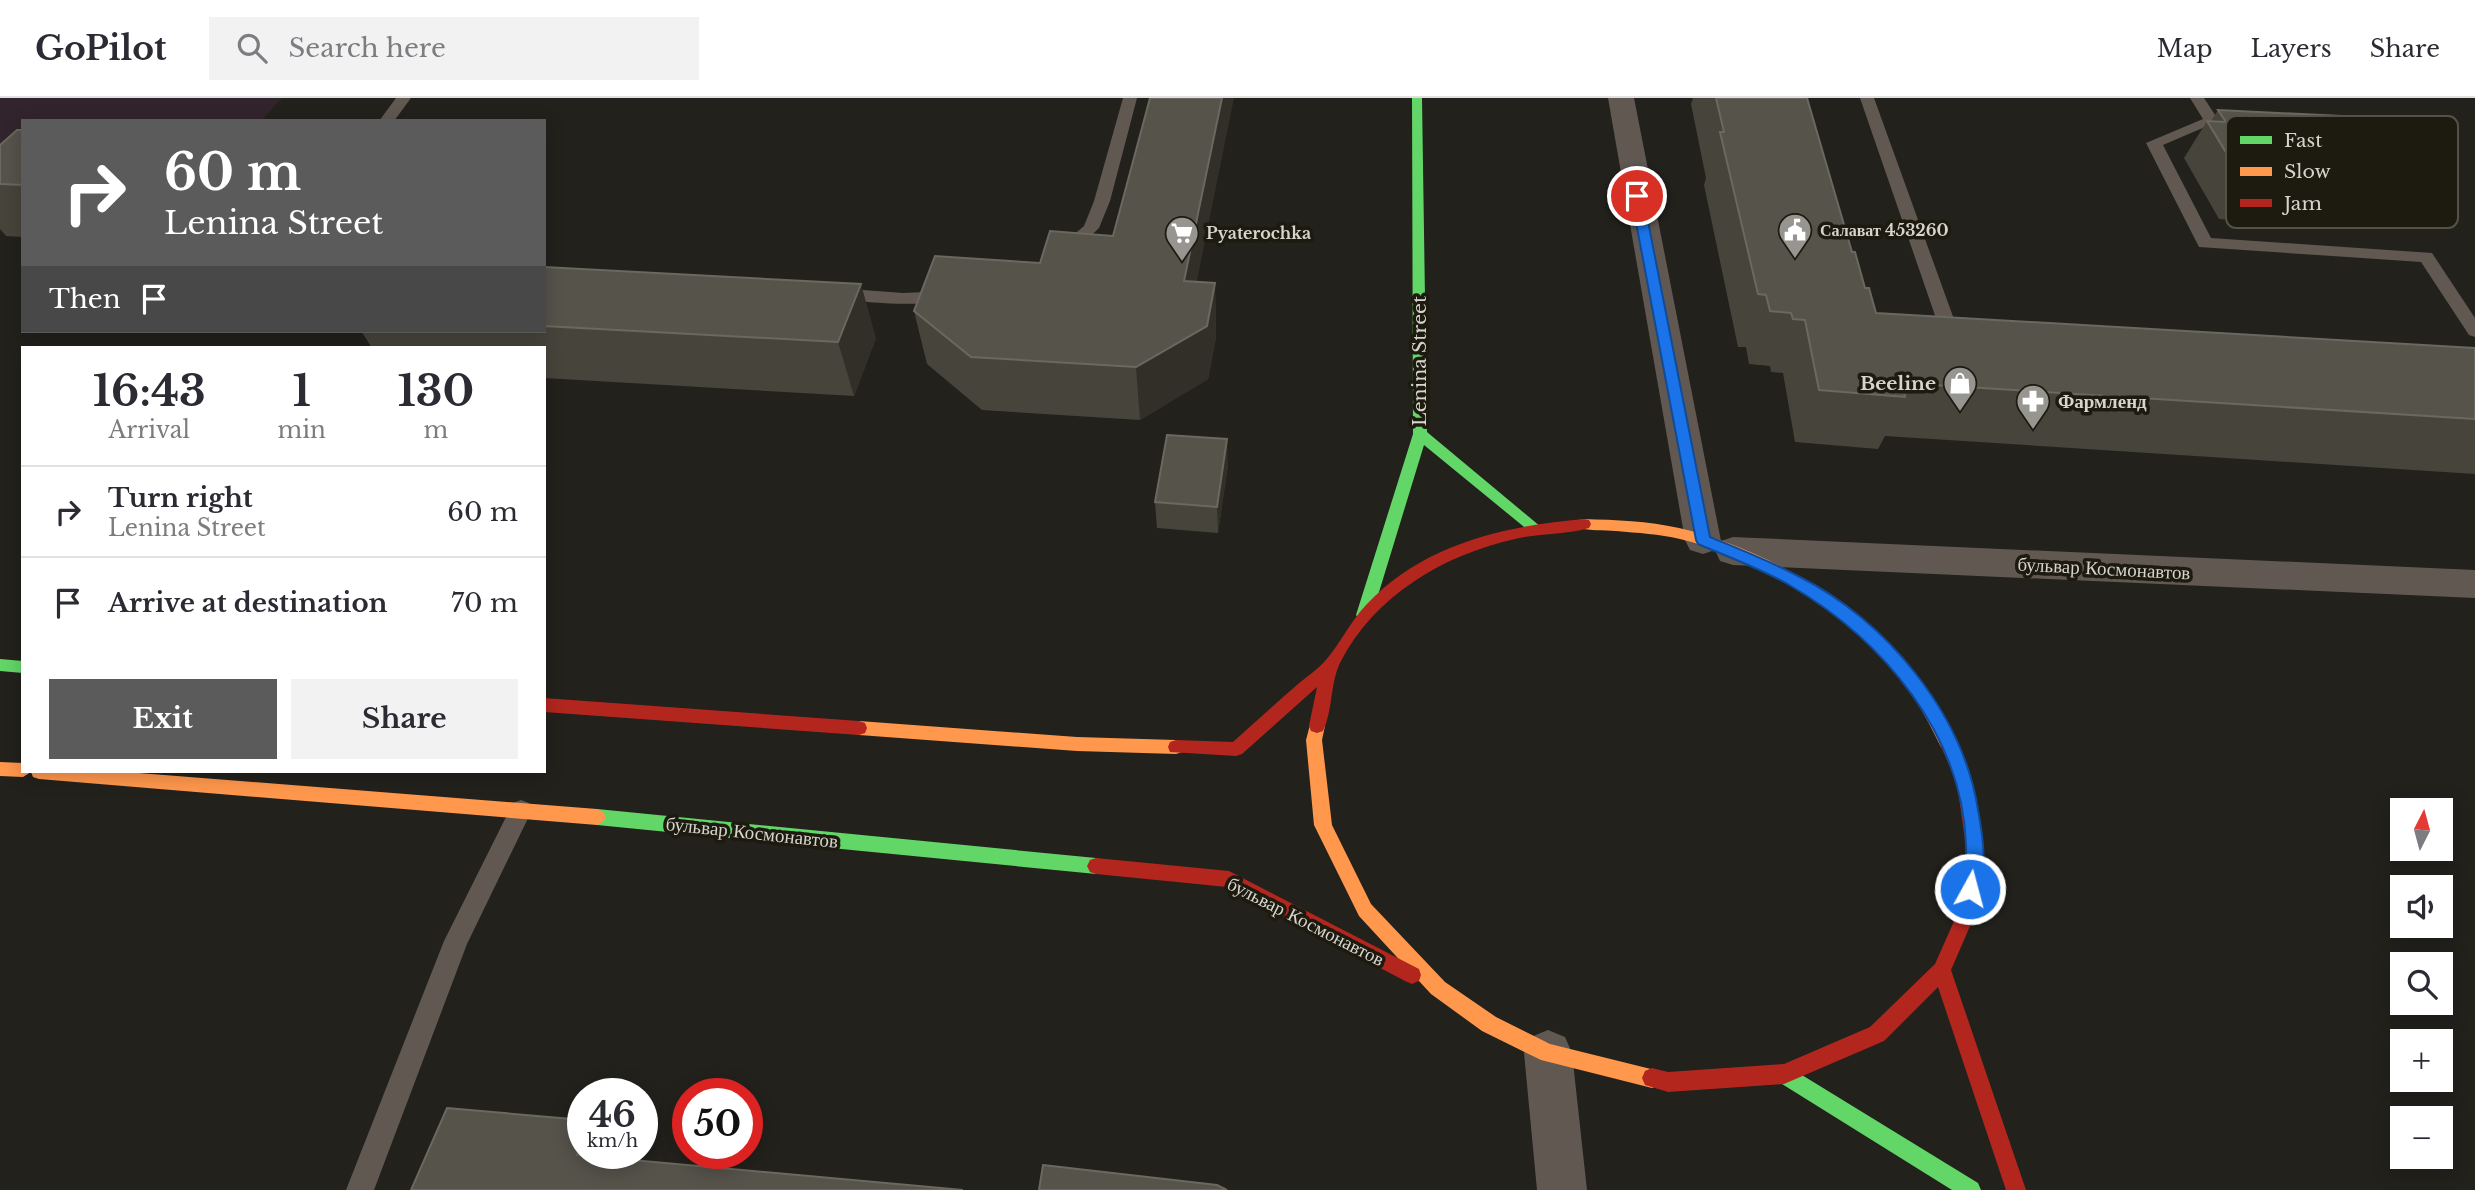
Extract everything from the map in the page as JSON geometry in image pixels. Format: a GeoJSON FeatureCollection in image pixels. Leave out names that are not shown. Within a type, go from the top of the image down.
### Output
{"type":"FeatureCollection","features":[{"type":"Feature","properties":{"kind":"main road","name":"Lenina Street"},"geometry":{"type":"LineString","coordinates":[[1364,615],[1420,434],[1418,98]]}},
{"type":"Feature","properties":{"kind":"main road"},"geometry":{"type":"LineString","coordinates":[[1420,434],[1534,527]]}},
{"type":"Feature","properties":{"kind":"main road","name":"Lenina Street"},"geometry":{"type":"LineString","coordinates":[[1584,523],[1636,527],[1718,546],[1795,581],[1851,619],[1900,667],[1940,722],[1965,783],[1975,847],[1968,910],[1942,970],[1877,1034],[1784,1074],[1668,1082],[1548,1053],[1489,1024],[1438,988],[1365,910],[1323,825],[1314,740],[1332,664],[1364,615],[1411,573],[1469,544],[1534,527],[1584,523]]}},
{"type":"Feature","properties":{"kind":"main road"},"geometry":{"type":"LineString","coordinates":[[546,705],[1077,744],[1236,749],[1332,664]]}},
{"type":"Feature","properties":{"kind":"main road"},"geometry":{"type":"LineString","coordinates":[[0,665],[21,667]]}},
{"type":"Feature","properties":{"kind":"main road"},"geometry":{"type":"LineString","coordinates":[[0,769],[21,771]]}},
{"type":"Feature","properties":{"kind":"main road","name":"бульвар Космонавтов"},"geometry":{"type":"LineString","coordinates":[[52,773],[521,810],[1229,879],[1438,988]]}},
{"type":"Feature","properties":{"kind":"main road"},"geometry":{"type":"LineString","coordinates":[[1942,970],[2015,1190]]}},
{"type":"Feature","properties":{"kind":"main road"},"geometry":{"type":"LineString","coordinates":[[1784,1074],[1971,1190]]}},
{"type":"Feature","properties":{"kind":"street"},"geometry":{"type":"LineString","coordinates":[[1621,98],[1718,546]]}},
{"type":"Feature","properties":{"kind":"street","name":"бульвар Космонавтов"},"geometry":{"type":"LineString","coordinates":[[1718,546],[2475,584]]}},
{"type":"Feature","properties":{"kind":"street"},"geometry":{"type":"LineString","coordinates":[[1548,1053],[1562,1190]]}},
{"type":"Feature","properties":{"kind":"lane"},"geometry":{"type":"LineString","coordinates":[[388,119],[404,98]]}},
{"type":"Feature","properties":{"kind":"lane"},"geometry":{"type":"LineString","coordinates":[[1054,262],[1091,228],[1102,201],[1130,98]]}},
{"type":"Feature","properties":{"kind":"lane"},"geometry":{"type":"LineString","coordinates":[[1867,98],[1948,327],[1988,329]]}},
{"type":"Feature","properties":{"kind":"lane"},"geometry":{"type":"LineString","coordinates":[[2197,98],[2212,121],[2154,143],[2205,243],[2426,257],[2475,331]]}},
{"type":"Feature","properties":{"kind":"lane"},"geometry":{"type":"LineString","coordinates":[[820,292],[903,298],[965,295]]}},
{"type":"Feature","properties":{"kind":"lane"},"geometry":{"type":"LineString","coordinates":[[360,1190],[456,941],[521,810]]}},
{"type":"Feature","properties":{"kind":"shaded area"},"geometry":{"type":"Polygon","coordinates":[[[0,98],[282,98],[263,119],[21,119],[21,147],[0,146],[0,98]]]}},
{"type":"Feature","properties":{"kind":"building"},"geometry":{"type":"Polygon","coordinates":[[[1150,98],[1222,98],[1184,281],[1215,283],[1207,326],[1136,367],[971,357],[914,311],[935,256],[1040,263],[1050,231],[1113,236],[1150,98]]]}},
{"type":"Feature","properties":{"kind":"building"},"geometry":{"type":"Polygon","coordinates":[[[1716,98],[1807,98],[1852,252],[1855,252],[1865,288],[1869,288],[1876,313],[2475,348],[2475,419],[1902,383],[1905,397],[1819,390],[1805,320],[1793,319],[1791,313],[1770,311],[1766,295],[1758,294],[1720,132],[1724,132],[1716,98]]]}},
{"type":"Feature","properties":{"kind":"building"},"geometry":{"type":"Polygon","coordinates":[[[2218,110],[2342,116],[2226,116],[2226,122],[2218,110]]]}},
{"type":"Feature","properties":{"kind":"building"},"geometry":{"type":"Polygon","coordinates":[[[2207,121],[2226,122],[2226,152],[2207,121]]]}},
{"type":"Feature","properties":{"kind":"building"},"geometry":{"type":"Polygon","coordinates":[[[17,130],[21,130],[21,185],[0,184],[0,145],[17,130]]]}},
{"type":"Feature","properties":{"kind":"building"},"geometry":{"type":"Polygon","coordinates":[[[546,267],[861,284],[838,342],[546,326],[546,267]]]}},
{"type":"Feature","properties":{"kind":"building"},"geometry":{"type":"Polygon","coordinates":[[[1167,435],[1227,439],[1217,507],[1155,502],[1167,435]]]}},
{"type":"Feature","properties":{"kind":"building"},"geometry":{"type":"Polygon","coordinates":[[[447,1108],[567,1119],[567,1169],[658,1169],[658,1162],[672,1164],[672,1169],[731,1169],[963,1190],[411,1190],[447,1108]]]}},
{"type":"Feature","properties":{"kind":"building"},"geometry":{"type":"Polygon","coordinates":[[[1043,1165],[1217,1185],[1227,1190],[1039,1190],[1043,1165]]]}},
{"type":"Feature","properties":{"kind":"traffic: fast"},"geometry":{"type":"LineString","coordinates":[[1364,615],[1420,434],[1417,98]]}},
{"type":"Feature","properties":{"kind":"traffic: fast"},"geometry":{"type":"LineString","coordinates":[[1420,434],[1534,527]]}},
{"type":"Feature","properties":{"kind":"traffic: fast"},"geometry":{"type":"LineString","coordinates":[[0,665],[21,667]]}},
{"type":"Feature","properties":{"kind":"traffic: fast"},"geometry":{"type":"LineString","coordinates":[[597,817],[1096,866]]}},
{"type":"Feature","properties":{"kind":"traffic: fast"},"geometry":{"type":"LineString","coordinates":[[1784,1074],[1971,1190]]}},
{"type":"Feature","properties":{"kind":"traffic: slow"},"geometry":{"type":"LineString","coordinates":[[1584,524],[1645,528],[1690,536],[1742,556],[1814,594],[1878,644],[1905,673],[1929,706],[1947,742]]}},
{"type":"Feature","properties":{"kind":"traffic: slow"},"geometry":{"type":"LineString","coordinates":[[1317,726],[1314,740],[1323,825],[1365,910],[1438,988],[1489,1024],[1548,1053],[1652,1078]]}},
{"type":"Feature","properties":{"kind":"traffic: slow"},"geometry":{"type":"LineString","coordinates":[[859,728],[1077,744],[1176,747]]}},
{"type":"Feature","properties":{"kind":"traffic: slow"},"geometry":{"type":"LineString","coordinates":[[0,769],[21,770]]}},
{"type":"Feature","properties":{"kind":"traffic: slow"},"geometry":{"type":"LineString","coordinates":[[51,773],[597,817]]}},
{"type":"Feature","properties":{"kind":"traffic: jam"},"geometry":{"type":"LineString","coordinates":[[1317,726],[1327,679],[1334,661],[1371,609],[1395,586],[1452,552],[1484,541],[1550,527],[1584,524]]}},
{"type":"Feature","properties":{"kind":"traffic: jam"},"geometry":{"type":"LineString","coordinates":[[1176,747],[1236,749],[1332,664]]}},
{"type":"Feature","properties":{"kind":"traffic: jam"},"geometry":{"type":"LineString","coordinates":[[546,705],[859,728]]}},
{"type":"Feature","properties":{"kind":"traffic: jam"},"geometry":{"type":"LineString","coordinates":[[1652,1078],[1668,1082],[1784,1074],[1877,1034],[1942,970],[1968,910],[1975,847],[1965,783],[1947,742]]}},
{"type":"Feature","properties":{"kind":"traffic: jam"},"geometry":{"type":"LineString","coordinates":[[1096,866],[1229,879],[1412,975]]}},
{"type":"Feature","properties":{"kind":"traffic: jam"},"geometry":{"type":"LineString","coordinates":[[1942,970],[2016,1190]]}},
{"type":"Feature","properties":{"kind":"place","name":"Салават 453260"},"geometry":{"type":"Point","coordinates":[1795,260]}},
{"type":"Feature","properties":{"kind":"place","name":"Pyaterochka"},"geometry":{"type":"Point","coordinates":[1182,263]}},
{"type":"Feature","properties":{"kind":"place","name":"Beeline"},"geometry":{"type":"Point","coordinates":[1960,413]}},
{"type":"Feature","properties":{"kind":"place","name":"Фармленд"},"geometry":{"type":"Point","coordinates":[2033,431]}},
{"type":"Feature","properties":{"kind":"route"},"geometry":{"type":"LineString","coordinates":[[1637,196],[1689,455],[1703,540],[1733,551],[1795,581],[1851,619],[1900,667],[1940,722],[1965,783],[1975,847],[1970,889]]}}]}
